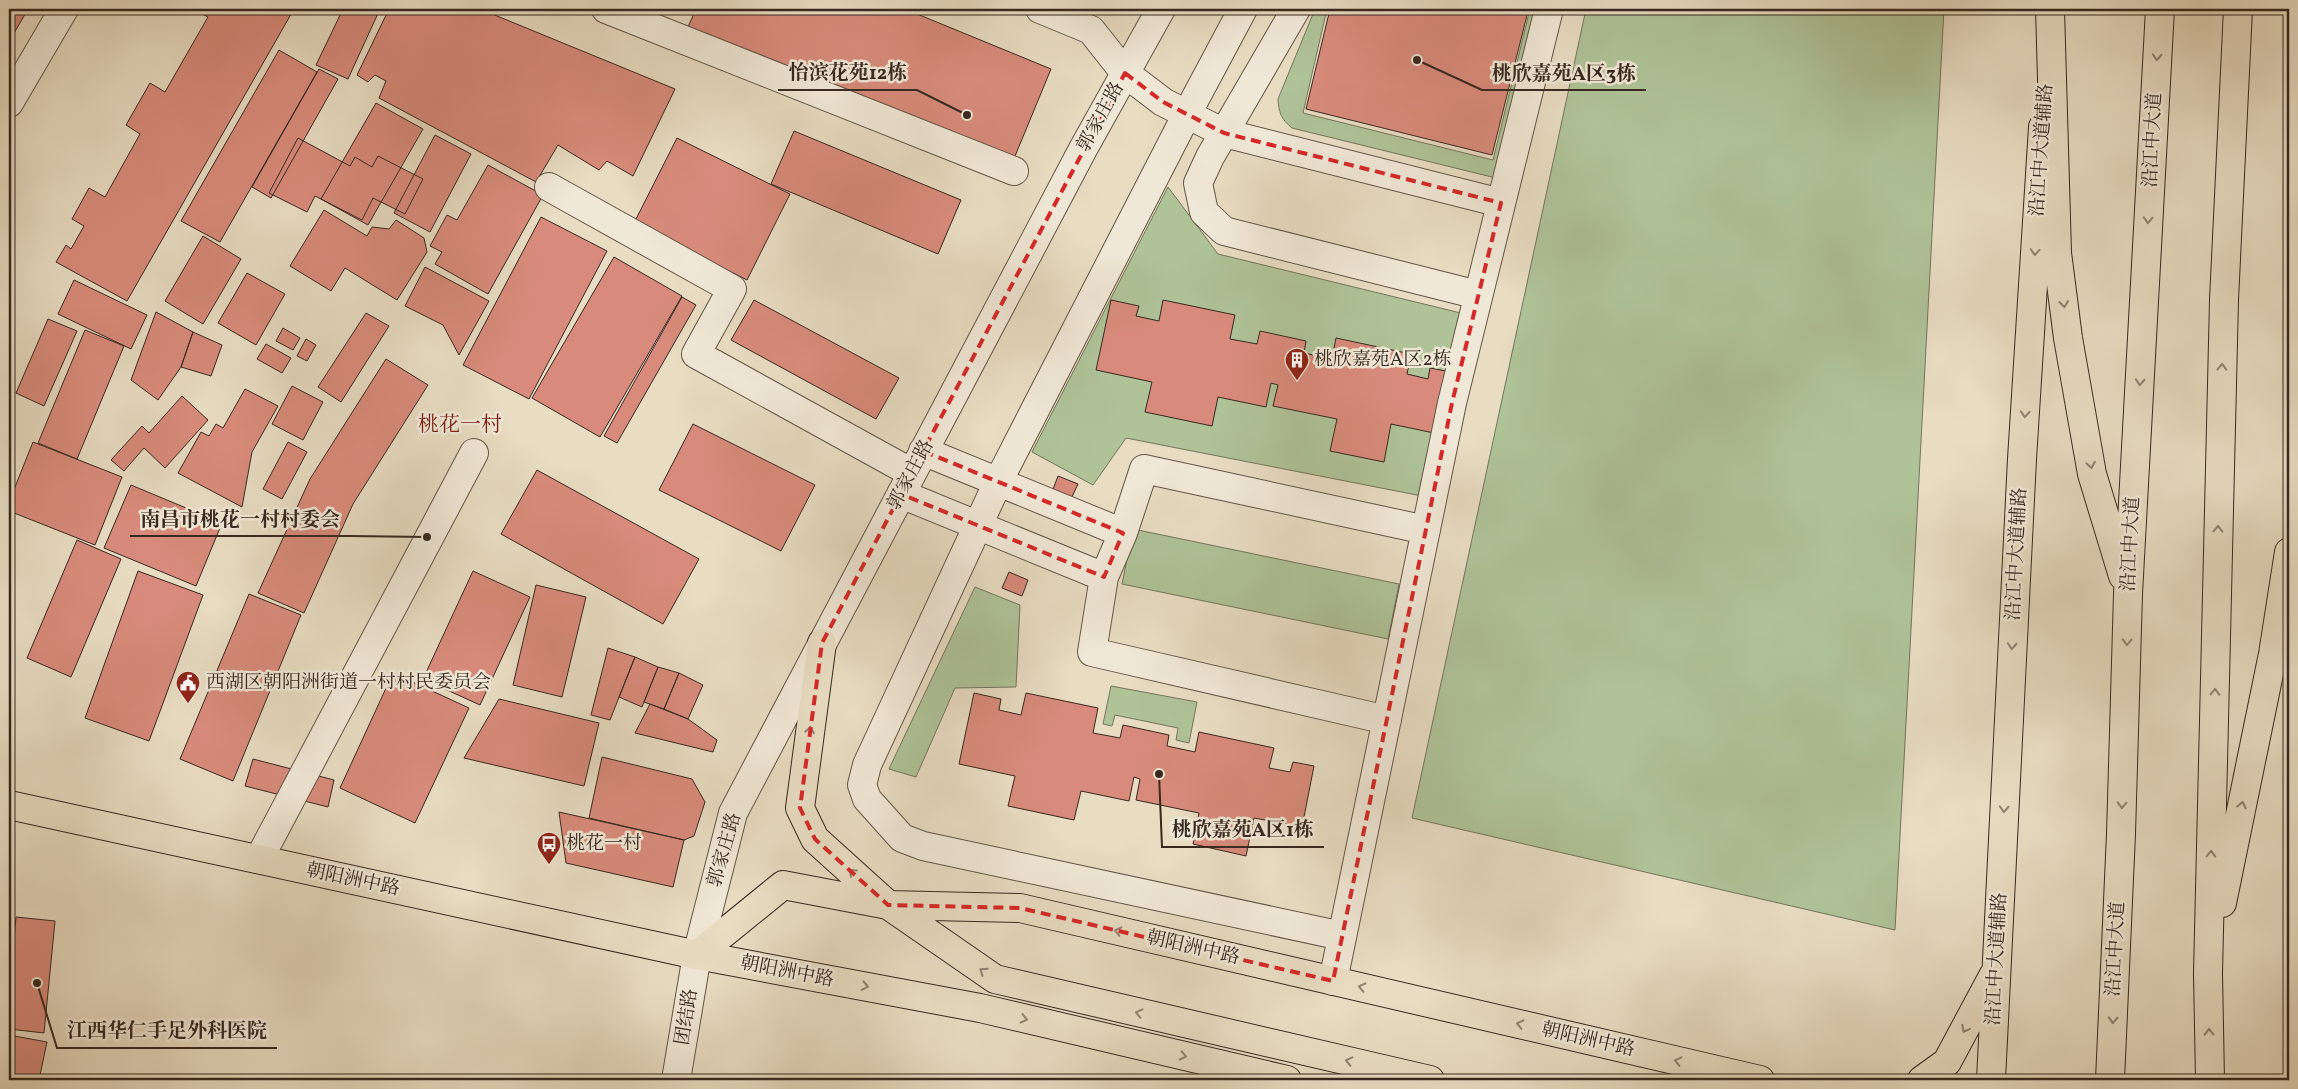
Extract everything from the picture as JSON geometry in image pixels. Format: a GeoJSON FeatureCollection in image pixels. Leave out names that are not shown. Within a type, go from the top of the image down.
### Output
{"type":"FeatureCollection","features":[{"type":"Feature","properties":{"kind":"main road","name":"沿江中大道"},"geometry":{"type":"LineString","coordinates":[[2110,1075],[2122,834],[2128,594],[2160,9]]}},
{"type":"Feature","properties":{"kind":"main road"},"geometry":{"type":"LineString","coordinates":[[2210,1080],[2208,973],[2224,300],[2238,9]]}},
{"type":"Feature","properties":{"kind":"main road"},"geometry":{"type":"LineString","coordinates":[[2050,19],[2057,253],[2068,338],[2092,474],[2128,594]]}},
{"type":"Feature","properties":{"kind":"main road","name":"沿江中大道辅路"},"geometry":{"type":"LineString","coordinates":[[1991,1080],[2022,459],[2050,19]]}},
{"type":"Feature","properties":{"kind":"main road"},"geometry":{"type":"LineString","coordinates":[[2208,973],[2273,654],[2289,552]]}},
{"type":"Feature","properties":{"kind":"main road"},"geometry":{"type":"LineString","coordinates":[[822,643],[805,758],[800,808],[815,839],[888,905],[995,979],[1430,1080]]}},
{"type":"Feature","properties":{"kind":"main road","name":"朝阳洲中路"},"geometry":{"type":"LineString","coordinates":[[9,804],[697,955],[980,1008],[1287,1080]]}},
{"type":"Feature","properties":{"kind":"main road","name":"朝阳洲中路"},"geometry":{"type":"LineString","coordinates":[[697,955],[783,885],[888,905],[1020,908],[1760,1080]]}},
{"type":"Feature","properties":{"kind":"main road"},"geometry":{"type":"LineString","coordinates":[[1922,1080],[1947,1062],[1996,970]]}},
{"type":"Feature","properties":{"kind":"main road","name":"朝阳洲中路"},"geometry":{"type":"LineString","coordinates":[[1707,1068],[1733,1080]]}},
{"type":"Feature","properties":{"kind":"street"},"geometry":{"type":"LineString","coordinates":[[9,66],[43,9]]}},
{"type":"Feature","properties":{"kind":"street"},"geometry":{"type":"LineString","coordinates":[[9,103],[64,9]]}},
{"type":"Feature","properties":{"kind":"street"},"geometry":{"type":"LineString","coordinates":[[606,9],[664,19],[1014,171]]}},
{"type":"Feature","properties":{"kind":"street"},"geometry":{"type":"LineString","coordinates":[[1040,9],[1091,30],[1126,73],[1163,102],[1224,132],[1501,203]]}},
{"type":"Feature","properties":{"kind":"street","name":"郭家庄路"},"geometry":{"type":"LineString","coordinates":[[697,955],[733,813],[1083,149],[1161,9]]}},
{"type":"Feature","properties":{"kind":"street"},"geometry":{"type":"LineString","coordinates":[[1244,9],[1186,114],[998,482],[867,766],[862,785],[867,799],[878,814],[902,838],[923,846],[1342,936]]}},
{"type":"Feature","properties":{"kind":"street"},"geometry":{"type":"LineString","coordinates":[[1296,9],[1224,132],[1198,183],[1204,212],[1224,231],[1478,294]]}},
{"type":"Feature","properties":{"kind":"street"},"geometry":{"type":"LineString","coordinates":[[1333,981],[1452,403],[1548,9]]}},
{"type":"Feature","properties":{"kind":"street"},"geometry":{"type":"LineString","coordinates":[[550,187],[732,289],[696,354],[912,473],[977,526],[1104,577]]}},
{"type":"Feature","properties":{"kind":"street"},"geometry":{"type":"LineString","coordinates":[[259,859],[474,453]]}},
{"type":"Feature","properties":{"kind":"street"},"geometry":{"type":"LineString","coordinates":[[1387,720],[1092,652],[1104,577],[1123,533],[1144,469],[1426,530]]}},
{"type":"Feature","properties":{"kind":"street"},"geometry":{"type":"LineString","coordinates":[[912,473],[998,482],[1123,533]]}},
{"type":"Feature","properties":{"kind":"street","name":"团结路"},"geometry":{"type":"LineString","coordinates":[[676,1080],[697,955]]}},
{"type":"Feature","properties":{"kind":"highlighted area"},"geometry":{"type":"Polygon","coordinates":[[[1125,73],[1163,102],[1224,133],[1501,203],[1452,403],[1333,981],[1020,908],[888,905],[815,839],[800,808],[822,643],[901,494],[1104,577],[1123,533],[923,451],[1125,73]]]}},
{"type":"Feature","properties":{"kind":"green space"},"geometry":{"type":"Polygon","coordinates":[[[1315,9],[1327,9],[1303,113],[1493,160],[1530,9],[1538,9],[1496,178],[1292,128],[1288,125],[1281,115],[1278,99],[1315,9]]]}},
{"type":"Feature","properties":{"kind":"green space"},"geometry":{"type":"Polygon","coordinates":[[[1586,9],[1944,9],[1895,930],[1412,818],[1586,9]]]}},
{"type":"Feature","properties":{"kind":"green space"},"geometry":{"type":"Polygon","coordinates":[[[1168,187],[1218,254],[1465,314],[1427,497],[1126,438],[1093,485],[1032,452],[1168,187]]]}},
{"type":"Feature","properties":{"kind":"green space"},"geometry":{"type":"Polygon","coordinates":[[[1133,529],[1399,584],[1388,639],[1122,584],[1133,529]]]}},
{"type":"Feature","properties":{"kind":"green space"},"geometry":{"type":"Polygon","coordinates":[[[975,587],[1020,605],[1016,687],[955,688],[916,777],[889,769],[975,587]]]}},
{"type":"Feature","properties":{"kind":"green space"},"geometry":{"type":"Polygon","coordinates":[[[1111,686],[1197,702],[1189,743],[1176,740],[1178,728],[1115,715],[1112,726],[1103,724],[1111,686]]]}},
{"type":"Feature","properties":{"kind":"building"},"geometry":{"type":"Polygon","coordinates":[[[9,9],[28,9],[9,42],[9,9]]]}},
{"type":"Feature","properties":{"kind":"building"},"geometry":{"type":"Polygon","coordinates":[[[193,9],[294,9],[127,301],[56,262],[66,245],[71,249],[84,226],[72,219],[89,188],[105,197],[140,134],[126,125],[150,83],[165,92],[208,17],[193,9]]]}},
{"type":"Feature","properties":{"kind":"building"},"geometry":{"type":"Polygon","coordinates":[[[343,9],[380,9],[348,79],[316,65],[343,9]]]}},
{"type":"Feature","properties":{"kind":"building"},"geometry":{"type":"Polygon","coordinates":[[[389,9],[480,9],[675,89],[633,176],[607,161],[599,170],[558,145],[536,182],[379,98],[386,81],[375,75],[368,82],[357,75],[389,9]]]}},
{"type":"Feature","properties":{"kind":"building"},"geometry":{"type":"Polygon","coordinates":[[[696,9],[905,9],[1051,69],[1013,161],[688,27],[696,9]]]}},
{"type":"Feature","properties":{"kind":"building"},"geometry":{"type":"Polygon","coordinates":[[[1330,9],[1519,9],[1528,11],[1492,155],[1306,109],[1330,9]]]}},
{"type":"Feature","properties":{"kind":"building"},"geometry":{"type":"Polygon","coordinates":[[[279,50],[317,72],[220,242],[181,221],[279,50]]]}},
{"type":"Feature","properties":{"kind":"building"},"geometry":{"type":"Polygon","coordinates":[[[319,69],[338,79],[271,198],[252,187],[319,69]]]}},
{"type":"Feature","properties":{"kind":"building"},"geometry":{"type":"Polygon","coordinates":[[[376,103],[423,129],[368,225],[321,199],[376,103]]]}},
{"type":"Feature","properties":{"kind":"building"},"geometry":{"type":"Polygon","coordinates":[[[794,131],[961,200],[938,254],[771,184],[794,131]]]}},
{"type":"Feature","properties":{"kind":"building"},"geometry":{"type":"Polygon","coordinates":[[[435,135],[471,154],[430,232],[394,213],[435,135]]]}},
{"type":"Feature","properties":{"kind":"building"},"geometry":{"type":"Polygon","coordinates":[[[298,138],[350,166],[355,157],[372,167],[378,156],[423,179],[405,214],[373,198],[362,220],[315,196],[307,212],[269,193],[298,138]]]}},
{"type":"Feature","properties":{"kind":"building"},"geometry":{"type":"Polygon","coordinates":[[[677,138],[790,194],[747,280],[634,223],[677,138]]]}},
{"type":"Feature","properties":{"kind":"building"},"geometry":{"type":"Polygon","coordinates":[[[488,165],[543,195],[488,294],[435,264],[442,252],[430,246],[447,215],[457,220],[488,165]]]}},
{"type":"Feature","properties":{"kind":"building"},"geometry":{"type":"Polygon","coordinates":[[[324,210],[367,236],[372,227],[389,229],[396,220],[424,238],[427,252],[397,300],[345,268],[331,291],[290,266],[324,210]]]}},
{"type":"Feature","properties":{"kind":"building"},"geometry":{"type":"Polygon","coordinates":[[[541,217],[607,251],[529,399],[463,365],[541,217]]]}},
{"type":"Feature","properties":{"kind":"building"},"geometry":{"type":"Polygon","coordinates":[[[203,236],[241,259],[203,324],[165,301],[203,236]]]}},
{"type":"Feature","properties":{"kind":"building"},"geometry":{"type":"Polygon","coordinates":[[[614,257],[682,296],[600,437],[532,398],[614,257]]]}},
{"type":"Feature","properties":{"kind":"building"},"geometry":{"type":"Polygon","coordinates":[[[425,267],[489,301],[459,355],[443,325],[405,306],[425,267]]]}},
{"type":"Feature","properties":{"kind":"building"},"geometry":{"type":"Polygon","coordinates":[[[247,273],[285,294],[256,345],[218,323],[247,273]]]}},
{"type":"Feature","properties":{"kind":"building"},"geometry":{"type":"Polygon","coordinates":[[[74,280],[147,315],[131,349],[58,314],[74,280]]]}},
{"type":"Feature","properties":{"kind":"building"},"geometry":{"type":"Polygon","coordinates":[[[682,297],[696,305],[617,443],[604,436],[682,297]]]}},
{"type":"Feature","properties":{"kind":"building"},"geometry":{"type":"Polygon","coordinates":[[[754,300],[899,378],[876,419],[731,340],[754,300]]]}},
{"type":"Feature","properties":{"kind":"building","name":"桃欣嘉苑A区2栋"},"geometry":{"type":"Polygon","coordinates":[[[1111,300],[1139,306],[1136,316],[1159,321],[1163,300],[1235,315],[1230,339],[1257,344],[1260,331],[1306,341],[1304,353],[1332,359],[1336,338],[1411,354],[1407,374],[1428,379],[1430,368],[1451,372],[1439,434],[1391,424],[1384,462],[1330,451],[1337,419],[1273,406],[1278,385],[1271,383],[1266,407],[1218,397],[1212,426],[1145,412],[1152,382],[1096,370],[1111,300]]]}},
{"type":"Feature","properties":{"kind":"building"},"geometry":{"type":"Polygon","coordinates":[[[156,312],[193,332],[181,367],[158,400],[131,380],[156,312]]]}},
{"type":"Feature","properties":{"kind":"building"},"geometry":{"type":"Polygon","coordinates":[[[366,313],[389,326],[341,402],[318,387],[366,313]]]}},
{"type":"Feature","properties":{"kind":"building"},"geometry":{"type":"Polygon","coordinates":[[[48,319],[77,331],[44,406],[16,393],[48,319]]]}},
{"type":"Feature","properties":{"kind":"building"},"geometry":{"type":"Polygon","coordinates":[[[283,328],[300,338],[293,350],[276,341],[283,328]]]}},
{"type":"Feature","properties":{"kind":"building"},"geometry":{"type":"Polygon","coordinates":[[[85,330],[124,346],[77,459],[38,443],[85,330]]]}},
{"type":"Feature","properties":{"kind":"building"},"geometry":{"type":"Polygon","coordinates":[[[193,332],[222,345],[211,376],[181,367],[193,332]]]}},
{"type":"Feature","properties":{"kind":"building"},"geometry":{"type":"Polygon","coordinates":[[[306,339],[316,345],[307,361],[297,356],[306,339]]]}},
{"type":"Feature","properties":{"kind":"building"},"geometry":{"type":"Polygon","coordinates":[[[266,344],[291,358],[282,373],[257,359],[266,344]]]}},
{"type":"Feature","properties":{"kind":"building"},"geometry":{"type":"Polygon","coordinates":[[[386,359],[428,385],[353,504],[304,613],[258,593],[310,479],[386,359]]]}},
{"type":"Feature","properties":{"kind":"building"},"geometry":{"type":"Polygon","coordinates":[[[292,386],[323,402],[303,440],[272,424],[292,386]]]}},
{"type":"Feature","properties":{"kind":"building"},"geometry":{"type":"Polygon","coordinates":[[[245,389],[278,406],[252,452],[242,507],[178,473],[201,432],[209,436],[216,424],[223,428],[245,389]]]}},
{"type":"Feature","properties":{"kind":"building"},"geometry":{"type":"Polygon","coordinates":[[[182,396],[208,420],[165,468],[144,448],[124,471],[111,460],[142,426],[149,433],[182,396]]]}},
{"type":"Feature","properties":{"kind":"building"},"geometry":{"type":"Polygon","coordinates":[[[693,424],[815,485],[781,551],[659,490],[693,424]]]}},
{"type":"Feature","properties":{"kind":"building"},"geometry":{"type":"Polygon","coordinates":[[[33,442],[122,477],[95,545],[9,511],[9,502],[33,442]]]}},
{"type":"Feature","properties":{"kind":"building"},"geometry":{"type":"Polygon","coordinates":[[[288,442],[307,452],[282,499],[263,489],[288,442]]]}},
{"type":"Feature","properties":{"kind":"building"},"geometry":{"type":"Polygon","coordinates":[[[537,470],[699,559],[663,624],[501,534],[537,470]]]}},
{"type":"Feature","properties":{"kind":"building"},"geometry":{"type":"Polygon","coordinates":[[[1058,476],[1078,484],[1071,499],[1052,492],[1058,476]]]}},
{"type":"Feature","properties":{"kind":"building"},"geometry":{"type":"Polygon","coordinates":[[[131,485],[222,523],[196,586],[104,548],[131,485]]]}},
{"type":"Feature","properties":{"kind":"building"},"geometry":{"type":"Polygon","coordinates":[[[77,540],[121,559],[71,677],[27,658],[77,540]]]}},
{"type":"Feature","properties":{"kind":"building"},"geometry":{"type":"Polygon","coordinates":[[[138,571],[203,595],[149,741],[85,718],[138,571]]]}},
{"type":"Feature","properties":{"kind":"building"},"geometry":{"type":"Polygon","coordinates":[[[473,571],[530,597],[480,705],[423,679],[473,571]]]}},
{"type":"Feature","properties":{"kind":"building"},"geometry":{"type":"Polygon","coordinates":[[[1009,572],[1028,580],[1022,596],[1002,588],[1009,572]]]}},
{"type":"Feature","properties":{"kind":"building"},"geometry":{"type":"Polygon","coordinates":[[[536,585],[586,597],[562,697],[513,685],[536,585]]]}},
{"type":"Feature","properties":{"kind":"building"},"geometry":{"type":"Polygon","coordinates":[[[249,594],[301,615],[233,781],[180,759],[249,594]]]}},
{"type":"Feature","properties":{"kind":"building"},"geometry":{"type":"Polygon","coordinates":[[[608,648],[635,657],[610,720],[591,715],[608,648]]]}},
{"type":"Feature","properties":{"kind":"building"},"geometry":{"type":"Polygon","coordinates":[[[635,657],[658,667],[642,707],[619,697],[635,657]]]}},
{"type":"Feature","properties":{"kind":"building"},"geometry":{"type":"Polygon","coordinates":[[[658,667],[679,673],[664,709],[644,702],[658,667]]]}},
{"type":"Feature","properties":{"kind":"building"},"geometry":{"type":"Polygon","coordinates":[[[393,673],[469,708],[415,823],[340,788],[393,673]]]}},
{"type":"Feature","properties":{"kind":"building"},"geometry":{"type":"Polygon","coordinates":[[[679,673],[703,685],[688,719],[664,709],[679,673]]]}},
{"type":"Feature","properties":{"kind":"building"},"geometry":{"type":"Polygon","coordinates":[[[974,693],[1001,699],[999,710],[1021,715],[1026,693],[1098,708],[1093,733],[1120,738],[1123,725],[1169,735],[1167,746],[1195,752],[1199,732],[1274,748],[1269,768],[1290,772],[1293,762],[1314,766],[1302,827],[1254,818],[1246,856],[1193,844],[1199,813],[1136,800],[1140,779],[1134,777],[1129,801],[1081,791],[1074,820],[1008,806],[1015,776],[959,764],[974,693]]]}},
{"type":"Feature","properties":{"kind":"building"},"geometry":{"type":"Polygon","coordinates":[[[499,699],[599,723],[584,786],[464,758],[499,699]]]}},
{"type":"Feature","properties":{"kind":"building"},"geometry":{"type":"Polygon","coordinates":[[[650,704],[688,719],[717,740],[713,752],[635,733],[650,704]]]}},
{"type":"Feature","properties":{"kind":"building"},"geometry":{"type":"Polygon","coordinates":[[[602,757],[692,779],[705,802],[694,836],[684,840],[589,818],[602,757]]]}},
{"type":"Feature","properties":{"kind":"building"},"geometry":{"type":"Polygon","coordinates":[[[253,759],[334,780],[328,807],[245,786],[253,759]]]}},
{"type":"Feature","properties":{"kind":"building"},"geometry":{"type":"Polygon","coordinates":[[[559,812],[684,840],[673,887],[566,863],[559,812]]]}},
{"type":"Feature","properties":{"kind":"building"},"geometry":{"type":"Polygon","coordinates":[[[16,917],[55,921],[44,1033],[9,1029],[9,991],[16,917]]]}},
{"type":"Feature","properties":{"kind":"building"},"geometry":{"type":"Polygon","coordinates":[[[9,1035],[47,1042],[39,1080],[9,1080],[9,1035]]]}},
{"type":"Feature","properties":{"kind":"place","name":"桃欣嘉苑A区3栋"},"geometry":{"type":"Point","coordinates":[1417,60]}},
{"type":"Feature","properties":{"kind":"place","name":"怡滨花苑12栋"},"geometry":{"type":"Point","coordinates":[967,115]}},
{"type":"Feature","properties":{"kind":"place","name":"桃欣嘉苑A区2栋"},"geometry":{"type":"Point","coordinates":[1297,381]}},
{"type":"Feature","properties":{"kind":"place","name":"南昌市桃花一村村委会"},"geometry":{"type":"Point","coordinates":[427,537]}},
{"type":"Feature","properties":{"kind":"place","name":"西湖区朝阳洲街道一村村民委员会"},"geometry":{"type":"Point","coordinates":[188,704]}},
{"type":"Feature","properties":{"kind":"place","name":"桃欣嘉苑A区1栋"},"geometry":{"type":"Point","coordinates":[1159,774]}},
{"type":"Feature","properties":{"kind":"place","name":"桃花一村"},"geometry":{"type":"Point","coordinates":[549,865]}},
{"type":"Feature","properties":{"kind":"place","name":"江西华仁手足外科医院"},"geometry":{"type":"Point","coordinates":[37,983]}},
{"type":"Feature","properties":{"kind":"district","name":"桃花一村"},"geometry":{"type":"Point","coordinates":[460,425]}}]}
